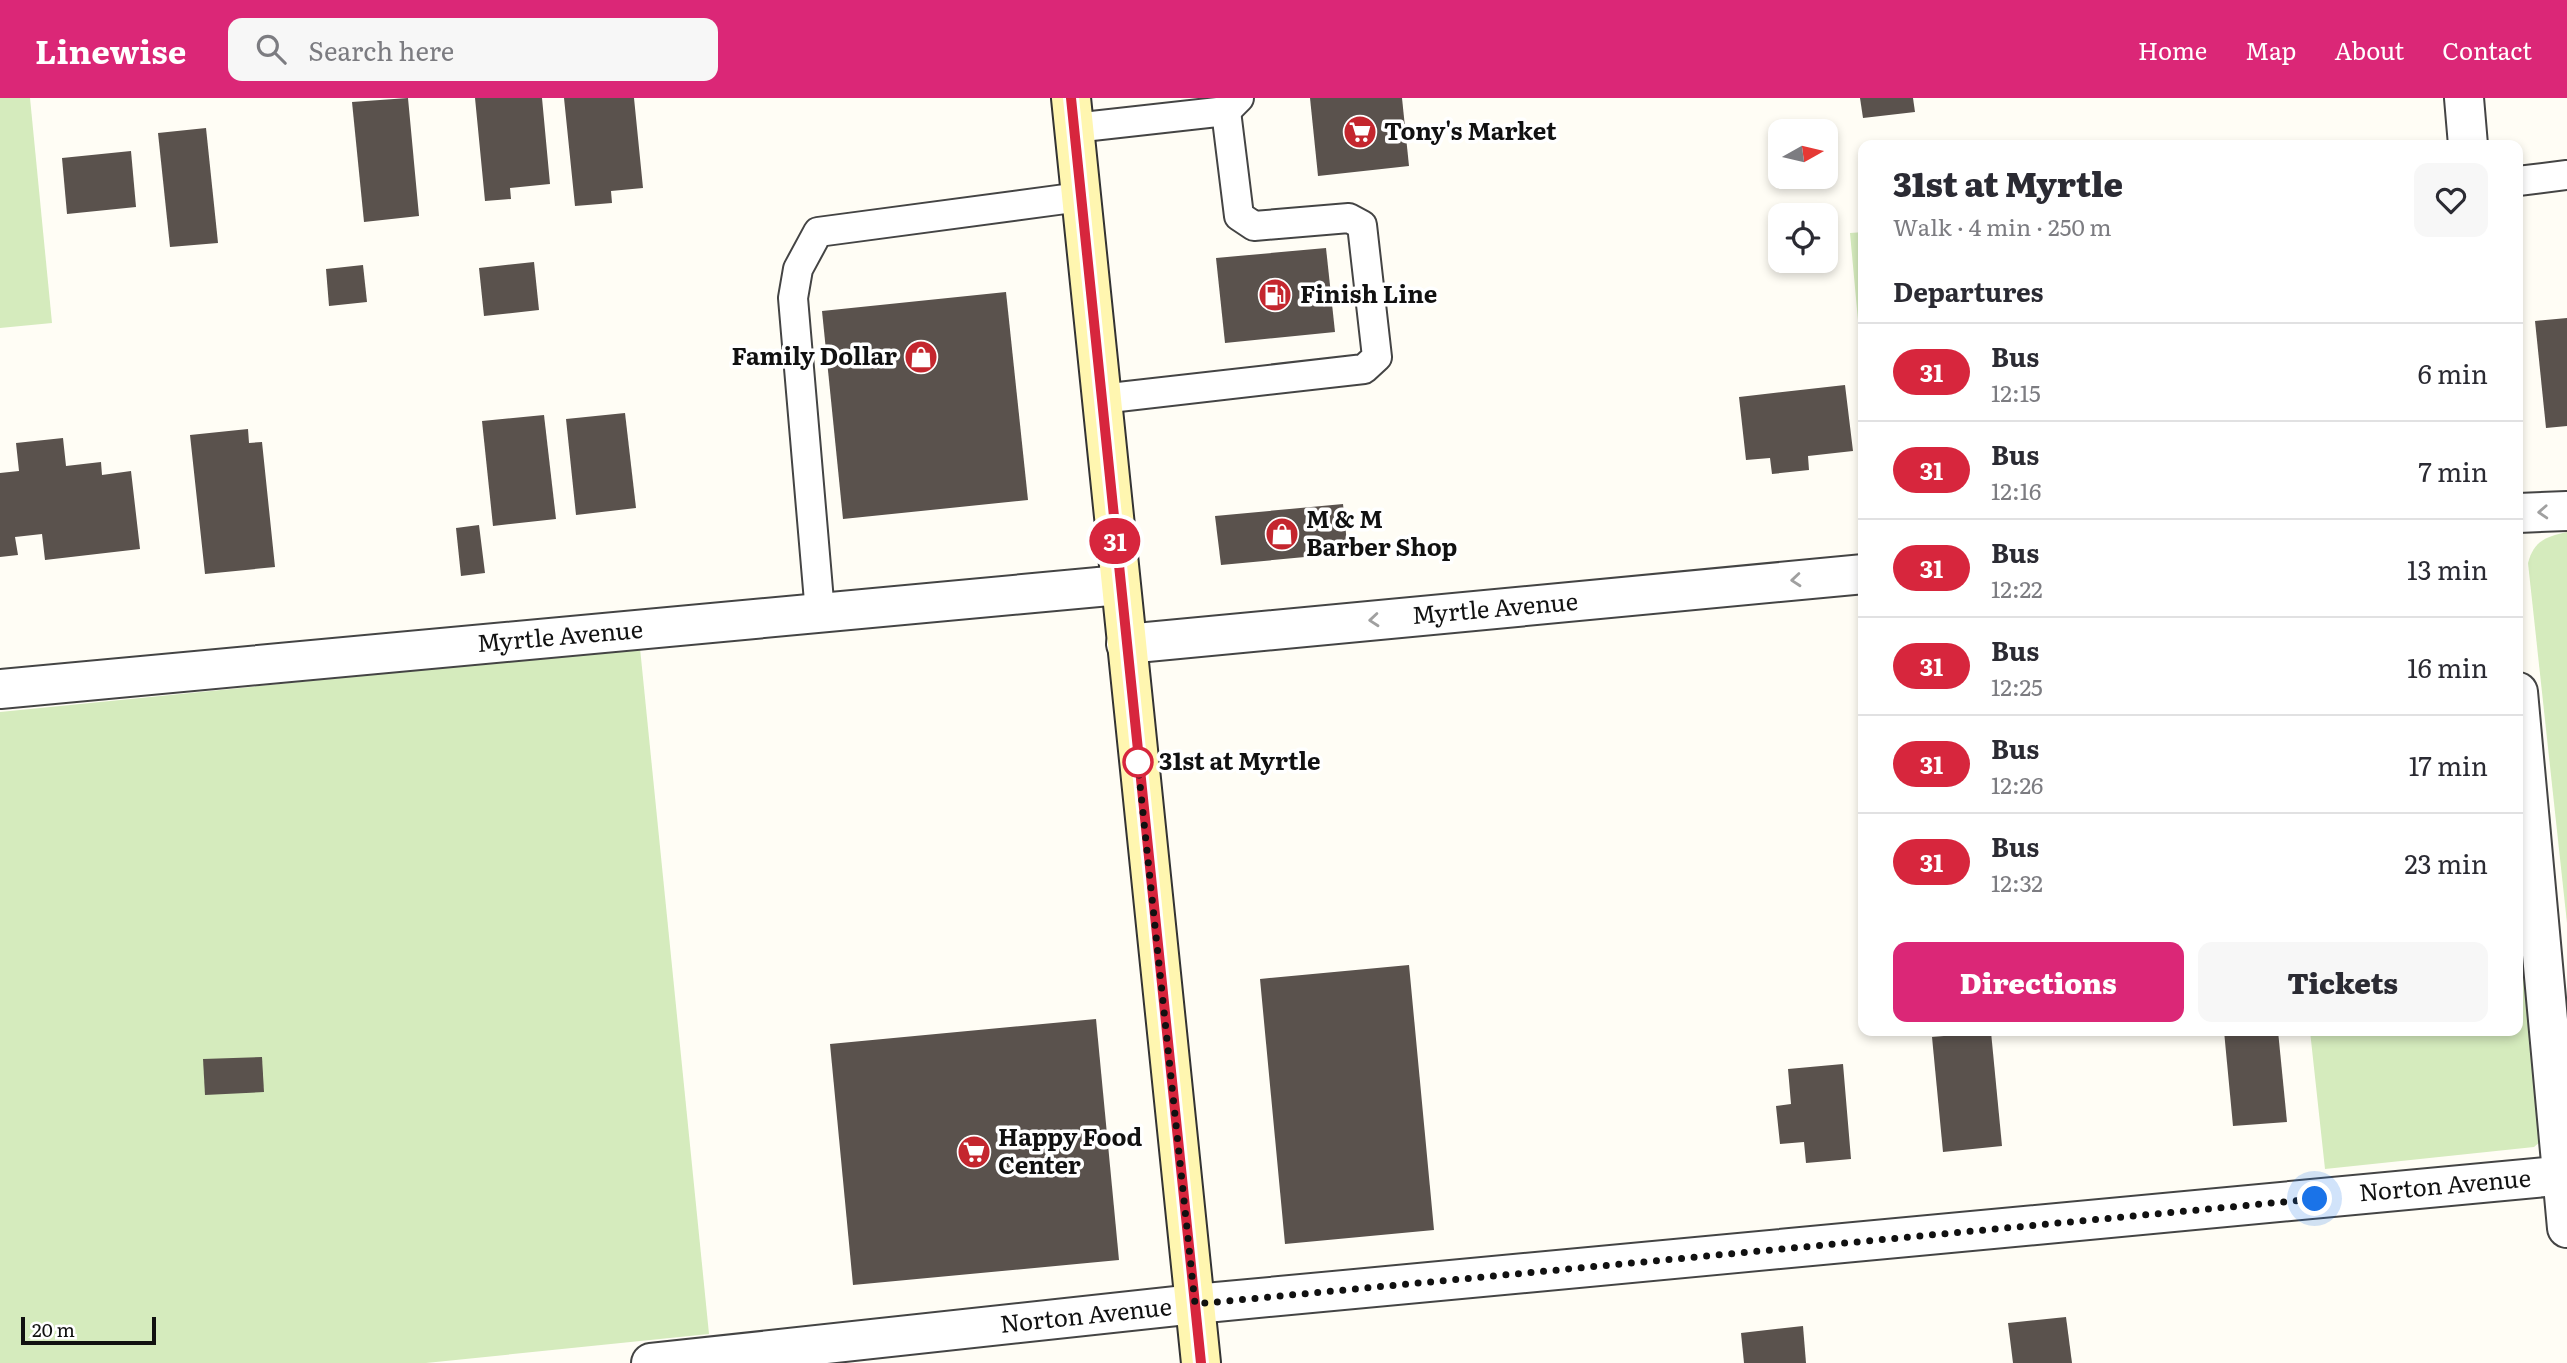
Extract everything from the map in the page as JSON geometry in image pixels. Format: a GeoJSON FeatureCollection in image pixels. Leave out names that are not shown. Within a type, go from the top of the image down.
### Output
{"type":"FeatureCollection","features":[{"type":"Feature","properties":{"kind":"main road"},"geometry":{"type":"LineString","coordinates":[[1072,113],[1201,1363]]}},
{"type":"Feature","properties":{"kind":"street"},"geometry":{"type":"LineString","coordinates":[[2464,98],[2468,140]]}},
{"type":"Feature","properties":{"kind":"street"},"geometry":{"type":"LineString","coordinates":[[2523,513],[2567,510]]}},
{"type":"Feature","properties":{"kind":"street","name":"Myrtle Avenue"},"geometry":{"type":"LineString","coordinates":[[1126,644],[1858,575]]}},
{"type":"Feature","properties":{"kind":"street","name":"Myrtle Avenue"},"geometry":{"type":"LineString","coordinates":[[0,689],[1120,585]]}},
{"type":"Feature","properties":{"kind":"street"},"geometry":{"type":"LineString","coordinates":[[2523,744],[2567,1228]]}},
{"type":"Feature","properties":{"kind":"street","name":"Norton Avenue"},"geometry":{"type":"LineString","coordinates":[[651,1363],[1195,1304],[2564,1175]]}},
{"type":"Feature","properties":{"kind":"lane"},"geometry":{"type":"LineString","coordinates":[[1072,113],[1232,104],[1239,216],[1254,226],[1349,218],[1362,225],[1377,357],[1364,369],[1101,399]]}},
{"type":"Feature","properties":{"kind":"lane"},"geometry":{"type":"LineString","coordinates":[[2523,180],[2567,175]]}},
{"type":"Feature","properties":{"kind":"lane"},"geometry":{"type":"LineString","coordinates":[[820,613],[793,298],[798,269],[818,232],[1080,197]]}},
{"type":"Feature","properties":{"kind":"green space"},"geometry":{"type":"Polygon","coordinates":[[[0,98],[30,98],[52,323],[0,328],[0,98]]]}},
{"type":"Feature","properties":{"kind":"green space"},"geometry":{"type":"Polygon","coordinates":[[[1858,232],[1858,320],[1850,233],[1858,232]]]}},
{"type":"Feature","properties":{"kind":"green space"},"geometry":{"type":"Polygon","coordinates":[[[2567,532],[2567,923],[2528,563],[2542,541],[2567,532]]]}},
{"type":"Feature","properties":{"kind":"green space"},"geometry":{"type":"Polygon","coordinates":[[[640,648],[709,1334],[426,1363],[0,1363],[0,712],[640,648]]]}},
{"type":"Feature","properties":{"kind":"green space"},"geometry":{"type":"Polygon","coordinates":[[[2523,923],[2546,1137],[2534,1147],[2325,1169],[2311,1036],[2523,1036],[2523,923]]]}},
{"type":"Feature","properties":{"kind":"building"},"geometry":{"type":"Polygon","coordinates":[[[408,98],[419,216],[364,222],[352,102],[408,98]]]}},
{"type":"Feature","properties":{"kind":"building"},"geometry":{"type":"Polygon","coordinates":[[[475,98],[542,98],[550,184],[510,188],[511,199],[485,201],[475,98]]]}},
{"type":"Feature","properties":{"kind":"building"},"geometry":{"type":"Polygon","coordinates":[[[564,98],[634,98],[643,188],[611,191],[612,203],[575,206],[564,98]]]}},
{"type":"Feature","properties":{"kind":"building","name":"Tony's Market"},"geometry":{"type":"Polygon","coordinates":[[[1310,98],[1402,98],[1409,166],[1318,176],[1310,98]]]}},
{"type":"Feature","properties":{"kind":"building"},"geometry":{"type":"Polygon","coordinates":[[[1860,98],[1913,98],[1915,112],[1863,118],[1860,98]]]}},
{"type":"Feature","properties":{"kind":"building"},"geometry":{"type":"Polygon","coordinates":[[[206,128],[218,243],[170,247],[158,133],[206,128]]]}},
{"type":"Feature","properties":{"kind":"building"},"geometry":{"type":"Polygon","coordinates":[[[131,151],[136,207],[67,214],[62,158],[131,151]]]}},
{"type":"Feature","properties":{"kind":"building","name":"Finish Line"},"geometry":{"type":"Polygon","coordinates":[[[1326,248],[1335,332],[1225,343],[1216,258],[1326,248]]]}},
{"type":"Feature","properties":{"kind":"building"},"geometry":{"type":"Polygon","coordinates":[[[534,262],[539,310],[484,316],[479,268],[534,262]]]}},
{"type":"Feature","properties":{"kind":"building"},"geometry":{"type":"Polygon","coordinates":[[[363,265],[367,302],[329,306],[326,269],[363,265]]]}},
{"type":"Feature","properties":{"kind":"building"},"geometry":{"type":"Polygon","coordinates":[[[1006,292],[1028,500],[843,519],[822,311],[1006,292]]]}},
{"type":"Feature","properties":{"kind":"building"},"geometry":{"type":"Polygon","coordinates":[[[2567,318],[2567,426],[2546,428],[2535,321],[2567,318]]]}},
{"type":"Feature","properties":{"kind":"building"},"geometry":{"type":"Polygon","coordinates":[[[1845,385],[1853,451],[1808,456],[1809,470],[1772,474],[1770,458],[1746,460],[1739,397],[1845,385]]]}},
{"type":"Feature","properties":{"kind":"building"},"geometry":{"type":"Polygon","coordinates":[[[625,413],[636,508],[576,515],[566,419],[625,413]]]}},
{"type":"Feature","properties":{"kind":"building"},"geometry":{"type":"Polygon","coordinates":[[[544,415],[556,519],[493,526],[482,421],[544,415]]]}},
{"type":"Feature","properties":{"kind":"building"},"geometry":{"type":"Polygon","coordinates":[[[248,429],[249,443],[262,442],[275,567],[205,574],[190,435],[248,429]]]}},
{"type":"Feature","properties":{"kind":"building"},"geometry":{"type":"Polygon","coordinates":[[[63,438],[66,466],[101,462],[102,475],[131,471],[140,549],[45,560],[42,534],[15,537],[18,555],[0,557],[0,473],[19,471],[16,443],[63,438]]]}},
{"type":"Feature","properties":{"kind":"building","name":"M & M Barber Shop"},"geometry":{"type":"Polygon","coordinates":[[[1343,504],[1348,553],[1221,565],[1215,516],[1343,504]]]}},
{"type":"Feature","properties":{"kind":"building"},"geometry":{"type":"Polygon","coordinates":[[[479,525],[485,573],[461,576],[456,528],[479,525]]]}},
{"type":"Feature","properties":{"kind":"building"},"geometry":{"type":"Polygon","coordinates":[[[1409,965],[1434,1230],[1285,1244],[1260,979],[1409,965]]]}},
{"type":"Feature","properties":{"kind":"building","name":"Happy Food Center"},"geometry":{"type":"Polygon","coordinates":[[[1096,1019],[1119,1260],[853,1285],[830,1044],[1096,1019]]]}},
{"type":"Feature","properties":{"kind":"building"},"geometry":{"type":"Polygon","coordinates":[[[1991,1036],[2002,1146],[1943,1152],[1932,1037],[1991,1036]]]}},
{"type":"Feature","properties":{"kind":"building"},"geometry":{"type":"Polygon","coordinates":[[[2224,1036],[2278,1036],[2287,1122],[2233,1126],[2224,1036]]]}},
{"type":"Feature","properties":{"kind":"building"},"geometry":{"type":"Polygon","coordinates":[[[262,1057],[264,1092],[205,1095],[203,1059],[262,1057]]]}},
{"type":"Feature","properties":{"kind":"building"},"geometry":{"type":"Polygon","coordinates":[[[1843,1064],[1851,1159],[1806,1163],[1804,1142],[1780,1144],[1776,1106],[1791,1104],[1788,1069],[1843,1064]]]}},
{"type":"Feature","properties":{"kind":"building"},"geometry":{"type":"Polygon","coordinates":[[[2066,1317],[2072,1363],[2013,1363],[2008,1323],[2066,1317]]]}},
{"type":"Feature","properties":{"kind":"building"},"geometry":{"type":"Polygon","coordinates":[[[1803,1326],[1806,1363],[1744,1363],[1741,1333],[1803,1326]]]}},
{"type":"Feature","properties":{"kind":"bus line","name":"31"},"geometry":{"type":"LineString","coordinates":[[1071,98],[1201,1363]]}},
{"type":"Feature","properties":{"kind":"place","name":"Tony's Market"},"geometry":{"type":"Point","coordinates":[1360,132]}},
{"type":"Feature","properties":{"kind":"place","name":"Finish Line"},"geometry":{"type":"Point","coordinates":[1275,295]}},
{"type":"Feature","properties":{"kind":"place","name":"Family Dollar"},"geometry":{"type":"Point","coordinates":[921,357]}},
{"type":"Feature","properties":{"kind":"place","name":"M & M Barber Shop"},"geometry":{"type":"Point","coordinates":[1282,534]}},
{"type":"Feature","properties":{"kind":"place","name":"31st at Myrtle"},"geometry":{"type":"Point","coordinates":[1138,762]}},
{"type":"Feature","properties":{"kind":"place","name":"Happy Food Center"},"geometry":{"type":"Point","coordinates":[974,1152]}},
{"type":"Feature","properties":{"kind":"route"},"geometry":{"type":"LineString","coordinates":[[1138,762],[1137,756],[1195,1304],[2315,1199]]}}]}
